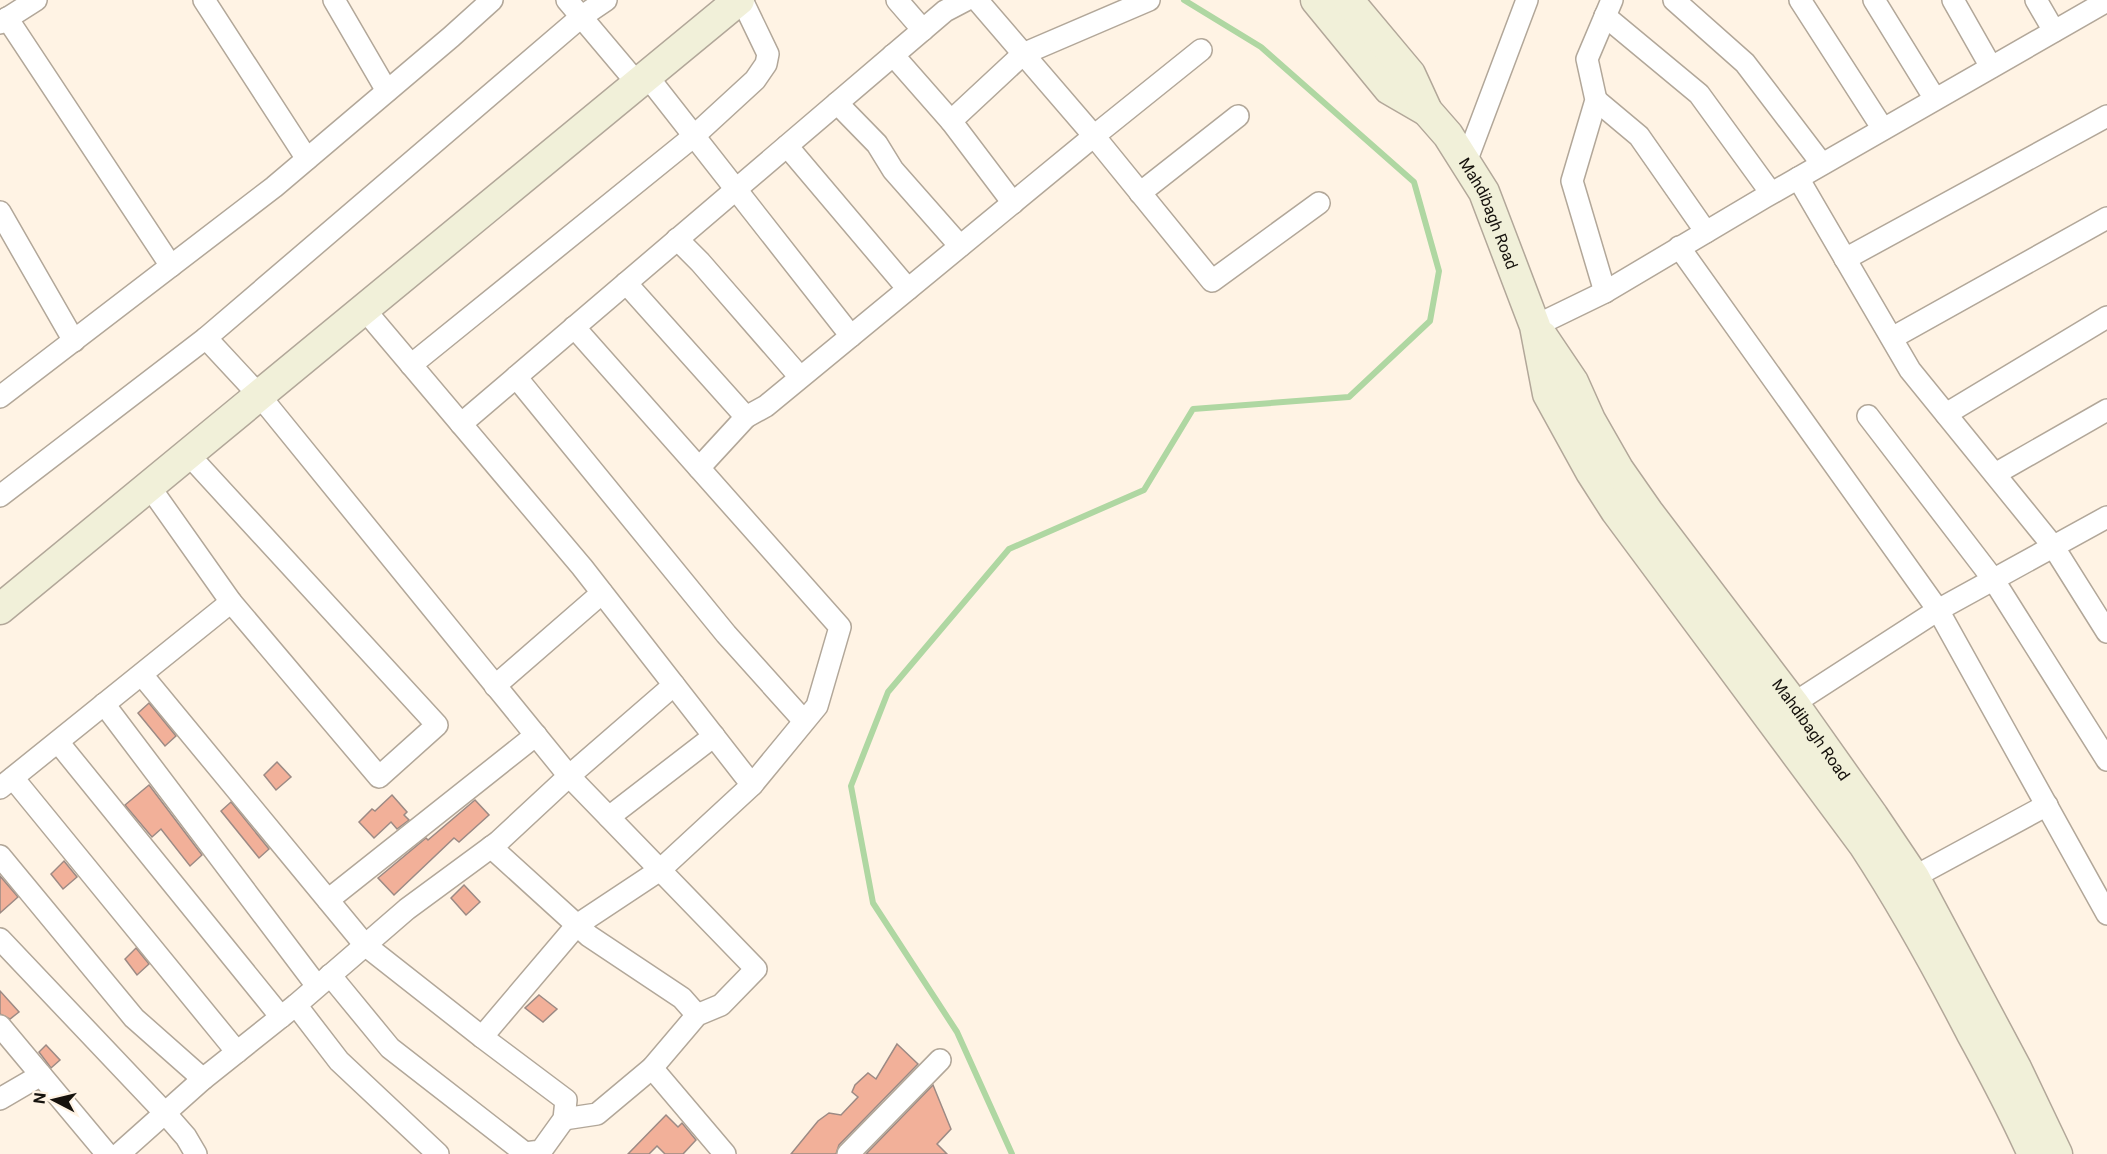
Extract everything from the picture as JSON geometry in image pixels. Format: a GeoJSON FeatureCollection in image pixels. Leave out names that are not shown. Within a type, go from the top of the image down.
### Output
{"type":"FeatureCollection","features":[{"type":"Feature","properties":{"kind":"street"},"geometry":{"type":"LineString","coordinates":[[36,0],[4,21],[171,266]]}},
{"type":"Feature","properties":{"kind":"street"},"geometry":{"type":"LineString","coordinates":[[204,0],[307,159]]}},
{"type":"Feature","properties":{"kind":"street"},"geometry":{"type":"LineString","coordinates":[[334,0],[387,91]]}},
{"type":"Feature","properties":{"kind":"street"},"geometry":{"type":"LineString","coordinates":[[567,0],[694,136],[851,336]]}},
{"type":"Feature","properties":{"kind":"street"},"geometry":{"type":"LineString","coordinates":[[0,496],[206,338],[581,17],[606,0]]}},
{"type":"Feature","properties":{"kind":"street"},"geometry":{"type":"LineString","coordinates":[[0,609],[741,0],[768,54],[766,64],[755,80],[694,136],[411,365]]}},
{"type":"Feature","properties":{"kind":"street"},"geometry":{"type":"LineString","coordinates":[[897,0],[923,30]]}},
{"type":"Feature","properties":{"kind":"street"},"geometry":{"type":"LineString","coordinates":[[460,424],[945,11],[966,0]]}},
{"type":"Feature","properties":{"kind":"street"},"geometry":{"type":"LineString","coordinates":[[977,0],[1094,136],[1212,281],[1319,203]]}},
{"type":"Feature","properties":{"kind":"street"},"geometry":{"type":"LineString","coordinates":[[951,121],[1023,54],[1149,0]]}},
{"type":"Feature","properties":{"kind":"street","name":"Mahdibagh Road"},"geometry":{"type":"LineString","coordinates":[[1316,0],[1389,89],[1427,111]]}},
{"type":"Feature","properties":{"kind":"street","name":"Mahdibagh Road"},"geometry":{"type":"LineString","coordinates":[[1348,0],[1410,74],[1427,111],[1448,135],[1484,192],[1535,326],[1548,394],[1591,472],[1616,511],[1878,823],[1914,877],[1982,1001],[2058,1154]]}},
{"type":"Feature","properties":{"kind":"street"},"geometry":{"type":"LineString","coordinates":[[1467,162],[1527,0]]}},
{"type":"Feature","properties":{"kind":"street"},"geometry":{"type":"LineString","coordinates":[[1674,0],[1745,63],[1822,164]]}},
{"type":"Feature","properties":{"kind":"street"},"geometry":{"type":"LineString","coordinates":[[1800,0],[1883,129]]}},
{"type":"Feature","properties":{"kind":"street"},"geometry":{"type":"LineString","coordinates":[[1874,0],[1935,99]]}},
{"type":"Feature","properties":{"kind":"street"},"geometry":{"type":"LineString","coordinates":[[1953,0],[1991,67]]}},
{"type":"Feature","properties":{"kind":"street"},"geometry":{"type":"LineString","coordinates":[[2036,0],[2054,31]]}},
{"type":"Feature","properties":{"kind":"street"},"geometry":{"type":"LineString","coordinates":[[0,397],[274,187],[488,1]]}},
{"type":"Feature","properties":{"kind":"street"},"geometry":{"type":"LineString","coordinates":[[1535,326],[1605,292],[1771,193],[2104,1]]}},
{"type":"Feature","properties":{"kind":"street"},"geometry":{"type":"LineString","coordinates":[[1605,292],[1572,181],[1596,100],[1587,59],[1609,8],[1699,94],[1771,193]]}},
{"type":"Feature","properties":{"kind":"street"},"geometry":{"type":"LineString","coordinates":[[699,468],[746,417],[766,406],[1202,50]]}},
{"type":"Feature","properties":{"kind":"street"},"geometry":{"type":"LineString","coordinates":[[893,56],[951,121],[1013,203]]}},
{"type":"Feature","properties":{"kind":"street"},"geometry":{"type":"LineString","coordinates":[[1596,100],[1639,136],[1706,232]]}},
{"type":"Feature","properties":{"kind":"street"},"geometry":{"type":"LineString","coordinates":[[837,103],[877,144],[893,170],[960,246]]}},
{"type":"Feature","properties":{"kind":"street"},"geometry":{"type":"LineString","coordinates":[[1140,193],[1238,116]]}},
{"type":"Feature","properties":{"kind":"street"},"geometry":{"type":"LineString","coordinates":[[1845,259],[2107,116]]}},
{"type":"Feature","properties":{"kind":"street"},"geometry":{"type":"LineString","coordinates":[[787,146],[908,289]]}},
{"type":"Feature","properties":{"kind":"street"},"geometry":{"type":"LineString","coordinates":[[1798,178],[1910,370],[2099,603],[2107,632]]}},
{"type":"Feature","properties":{"kind":"street"},"geometry":{"type":"LineString","coordinates":[[0,212],[74,341]]}},
{"type":"Feature","properties":{"kind":"street"},"geometry":{"type":"LineString","coordinates":[[1892,338],[2107,218]]}},
{"type":"Feature","properties":{"kind":"street"},"geometry":{"type":"LineString","coordinates":[[677,239],[700,262],[800,377]]}},
{"type":"Feature","properties":{"kind":"street"},"geometry":{"type":"LineString","coordinates":[[1679,247],[1938,610],[2107,914]]}},
{"type":"Feature","properties":{"kind":"street"},"geometry":{"type":"LineString","coordinates":[[626,283],[746,417]]}},
{"type":"Feature","properties":{"kind":"street"},"geometry":{"type":"LineString","coordinates":[[364,309],[602,593],[752,785]]}},
{"type":"Feature","properties":{"kind":"street"},"geometry":{"type":"LineString","coordinates":[[1946,414],[2107,317]]}},
{"type":"Feature","properties":{"kind":"street"},"geometry":{"type":"LineString","coordinates":[[482,1037],[577,926],[660,870],[752,785],[817,706],[840,627],[574,327]]}},
{"type":"Feature","properties":{"kind":"street"},"geometry":{"type":"LineString","coordinates":[[206,338],[259,395],[569,776],[756,969],[721,1005],[697,1015],[652,1068],[597,1114],[564,1119]]}},
{"type":"Feature","properties":{"kind":"street"},"geometry":{"type":"LineString","coordinates":[[516,377],[726,634],[804,721]]}},
{"type":"Feature","properties":{"kind":"street"},"geometry":{"type":"LineString","coordinates":[[1995,474],[2107,410]]}},
{"type":"Feature","properties":{"kind":"street"},"geometry":{"type":"LineString","coordinates":[[1868,416],[1993,579],[2107,760]]}},
{"type":"Feature","properties":{"kind":"street"},"geometry":{"type":"LineString","coordinates":[[149,486],[231,602],[379,777],[437,724],[188,454]]}},
{"type":"Feature","properties":{"kind":"street"},"geometry":{"type":"LineString","coordinates":[[1782,711],[1938,610],[2107,517]]}},
{"type":"Feature","properties":{"kind":"street"},"geometry":{"type":"LineString","coordinates":[[495,686],[602,593]]}},
{"type":"Feature","properties":{"kind":"street"},"geometry":{"type":"LineString","coordinates":[[231,602],[7,783],[237,1052]]}},
{"type":"Feature","properties":{"kind":"street"},"geometry":{"type":"LineString","coordinates":[[105,704],[324,981],[390,1048],[525,1153],[541,1151],[564,1119],[566,1100],[365,945],[142,675]]}},
{"type":"Feature","properties":{"kind":"street"},"geometry":{"type":"LineString","coordinates":[[119,1154],[202,1079],[288,1011],[407,909],[491,847],[674,685]]}},
{"type":"Feature","properties":{"kind":"street","name":"Mahdibagh Road"},"geometry":{"type":"LineString","coordinates":[[1782,711],[1897,896],[1941,974],[2033,1154]]}},
{"type":"Feature","properties":{"kind":"street"},"geometry":{"type":"LineString","coordinates":[[328,900],[536,735]]}},
{"type":"Feature","properties":{"kind":"street"},"geometry":{"type":"LineString","coordinates":[[609,818],[714,736]]}},
{"type":"Feature","properties":{"kind":"street"},"geometry":{"type":"LineString","coordinates":[[58,742],[288,1011],[438,1154]]}},
{"type":"Feature","properties":{"kind":"street"},"geometry":{"type":"LineString","coordinates":[[1914,877],[2046,805]]}},
{"type":"Feature","properties":{"kind":"street"},"geometry":{"type":"LineString","coordinates":[[491,847],[589,936],[682,998],[697,1015]]}},
{"type":"Feature","properties":{"kind":"street"},"geometry":{"type":"LineString","coordinates":[[0,856],[134,1018],[202,1079]]}},
{"type":"Feature","properties":{"kind":"street"},"geometry":{"type":"LineString","coordinates":[[0,939],[165,1113],[186,1137],[196,1154]]}},
{"type":"Feature","properties":{"kind":"street"},"geometry":{"type":"LineString","coordinates":[[0,1026],[107,1154]]}},
{"type":"Feature","properties":{"kind":"street"},"geometry":{"type":"LineString","coordinates":[[848,1154],[940,1060]]}},
{"type":"Feature","properties":{"kind":"street"},"geometry":{"type":"LineString","coordinates":[[652,1068],[725,1154]]}},
{"type":"Feature","properties":{"kind":"street"},"geometry":{"type":"LineString","coordinates":[[0,1099],[41,1075]]}},
{"type":"Feature","properties":{"kind":"building"},"geometry":{"type":"Polygon","coordinates":[[[149,703],[176,736],[165,746],[138,713],[149,703]]]}},
{"type":"Feature","properties":{"kind":"building"},"geometry":{"type":"Polygon","coordinates":[[[277,762],[291,777],[276,790],[264,775],[277,762]]]}},
{"type":"Feature","properties":{"kind":"building"},"geometry":{"type":"Polygon","coordinates":[[[149,785],[202,855],[190,866],[161,829],[152,837],[125,805],[149,785]]]}},
{"type":"Feature","properties":{"kind":"building"},"geometry":{"type":"Polygon","coordinates":[[[392,795],[407,812],[404,815],[409,820],[397,829],[391,822],[374,838],[359,822],[372,809],[375,811],[392,795]]]}},
{"type":"Feature","properties":{"kind":"building"},"geometry":{"type":"Polygon","coordinates":[[[475,800],[489,815],[459,842],[454,838],[394,895],[378,878],[475,800]]]}},
{"type":"Feature","properties":{"kind":"building"},"geometry":{"type":"Polygon","coordinates":[[[231,802],[269,849],[259,858],[221,811],[231,802]]]}},
{"type":"Feature","properties":{"kind":"building"},"geometry":{"type":"Polygon","coordinates":[[[64,861],[77,877],[63,889],[51,874],[64,861]]]}},
{"type":"Feature","properties":{"kind":"building"},"geometry":{"type":"Polygon","coordinates":[[[0,876],[18,897],[0,913],[0,876]]]}},
{"type":"Feature","properties":{"kind":"building"},"geometry":{"type":"Polygon","coordinates":[[[464,885],[480,902],[466,915],[451,898],[464,885]]]}},
{"type":"Feature","properties":{"kind":"building"},"geometry":{"type":"Polygon","coordinates":[[[136,948],[149,964],[137,975],[125,959],[136,948]]]}},
{"type":"Feature","properties":{"kind":"building"},"geometry":{"type":"Polygon","coordinates":[[[0,991],[19,1012],[10,1019],[0,1014],[0,991]]]}},
{"type":"Feature","properties":{"kind":"building"},"geometry":{"type":"Polygon","coordinates":[[[539,995],[557,1009],[543,1022],[525,1008],[539,995]]]}},
{"type":"Feature","properties":{"kind":"building"},"geometry":{"type":"Polygon","coordinates":[[[897,1044],[918,1064],[839,1145],[836,1154],[791,1154],[818,1121],[829,1113],[841,1115],[858,1097],[852,1092],[855,1085],[868,1073],[876,1079],[897,1044]]]}},
{"type":"Feature","properties":{"kind":"building"},"geometry":{"type":"Polygon","coordinates":[[[46,1045],[60,1060],[51,1068],[39,1052],[46,1045]]]}},
{"type":"Feature","properties":{"kind":"building"},"geometry":{"type":"Polygon","coordinates":[[[933,1085],[951,1129],[937,1144],[947,1154],[866,1154],[933,1085]]]}},
{"type":"Feature","properties":{"kind":"building"},"geometry":{"type":"Polygon","coordinates":[[[666,1115],[678,1127],[682,1123],[696,1140],[683,1154],[665,1154],[657,1146],[649,1154],[628,1154],[666,1115]]]}},
{"type":"Feature","properties":{"kind":"waterway"},"geometry":{"type":"LineString","coordinates":[[1012,1154],[957,1032],[873,903],[851,786],[888,692],[1009,549],[1144,490],[1193,409],[1349,397],[1430,321],[1439,271],[1414,182],[1261,47],[1184,0]]}}]}
